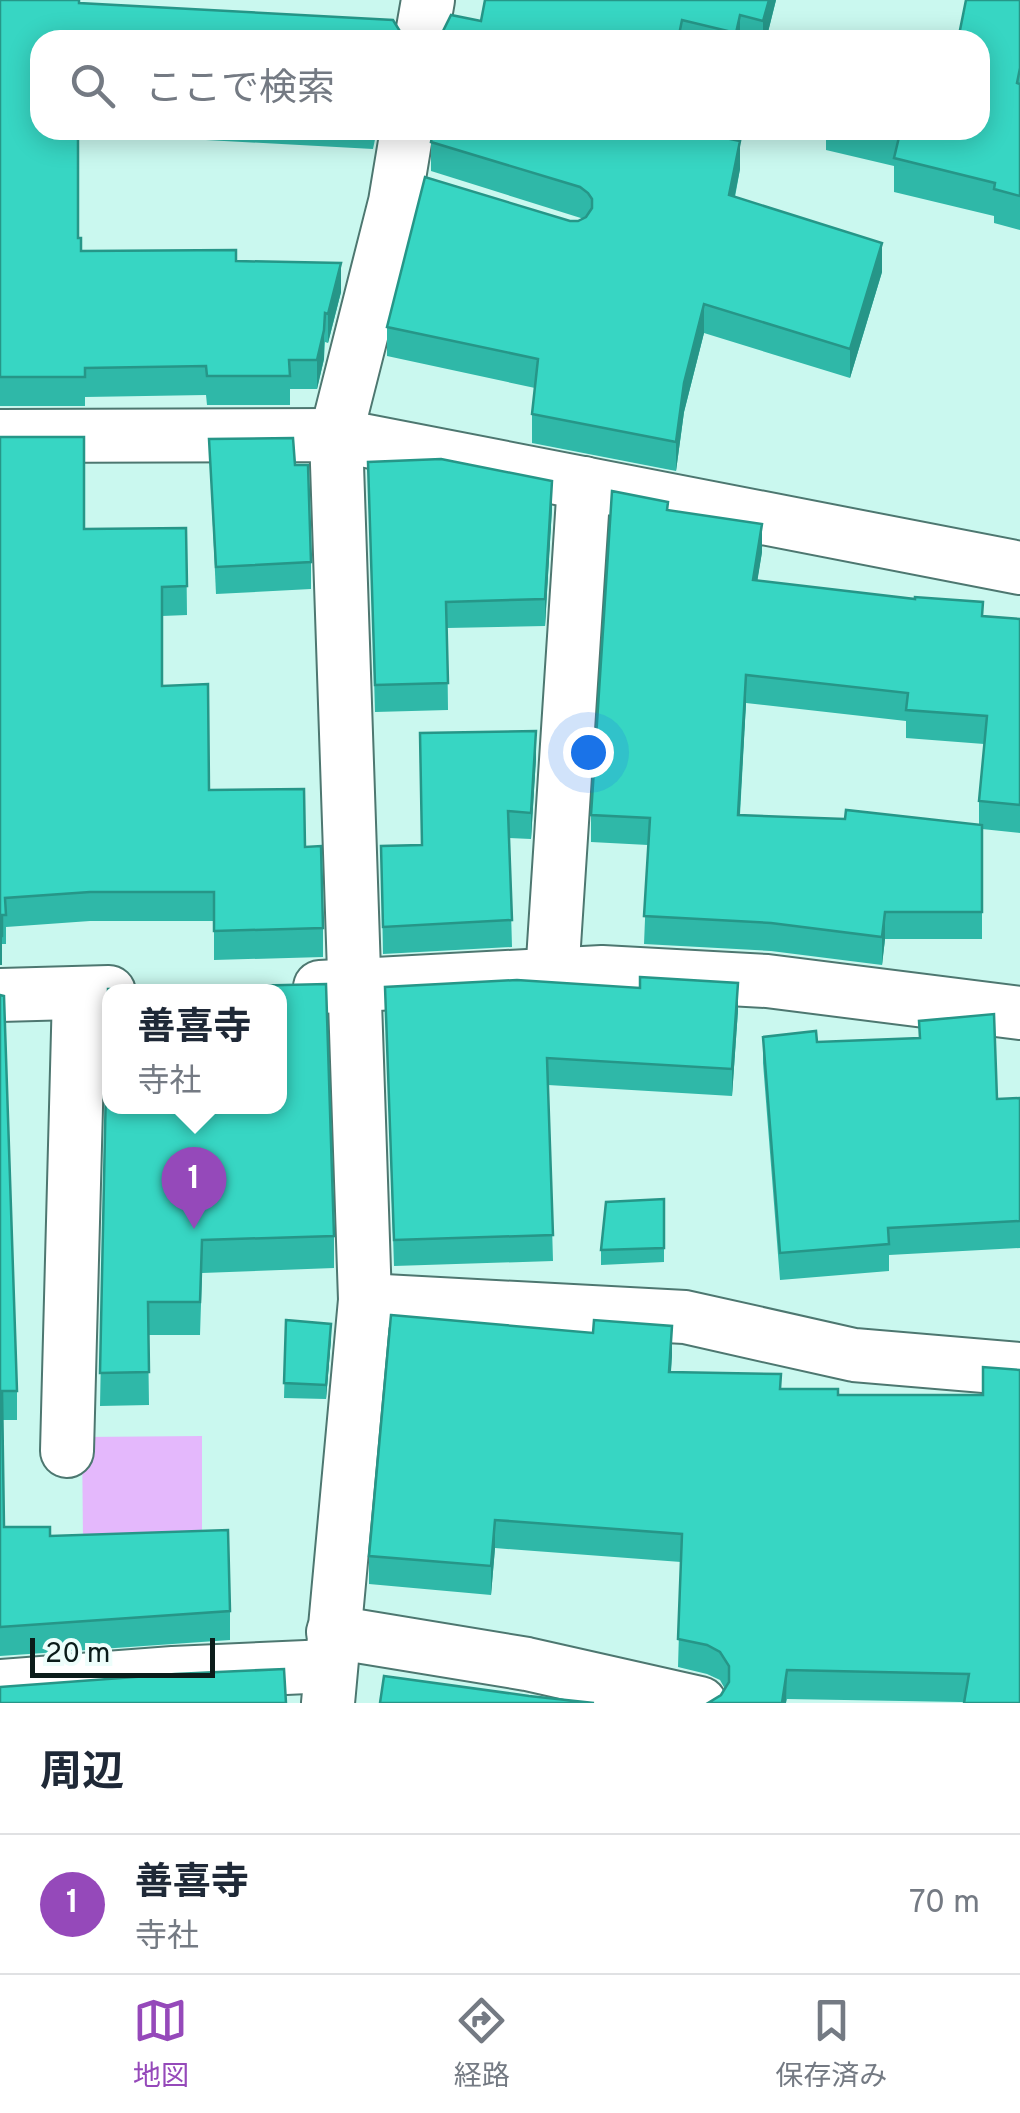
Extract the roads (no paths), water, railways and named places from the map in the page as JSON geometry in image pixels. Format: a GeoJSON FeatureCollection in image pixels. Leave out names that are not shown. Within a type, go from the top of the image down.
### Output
{"type":"FeatureCollection","features":[{"type":"Feature","properties":{"kind":"street"},"geometry":{"type":"LineString","coordinates":[[424,30],[428,0]]}},
{"type":"Feature","properties":{"kind":"street"},"geometry":{"type":"LineString","coordinates":[[330,1667],[366,1300],[336,435],[395,202],[405,140]]}},
{"type":"Feature","properties":{"kind":"street"},"geometry":{"type":"LineString","coordinates":[[0,436],[336,435],[1020,568]]}},
{"type":"Feature","properties":{"kind":"street"},"geometry":{"type":"LineString","coordinates":[[552,976],[584,483]]}},
{"type":"Feature","properties":{"kind":"street"},"geometry":{"type":"LineString","coordinates":[[287,988],[602,972],[767,981],[1020,1013]]}},
{"type":"Feature","properties":{"kind":"street"},"geometry":{"type":"LineString","coordinates":[[0,995],[94,993],[66,1451]]}},
{"type":"Feature","properties":{"kind":"street"},"geometry":{"type":"LineString","coordinates":[[366,1300],[685,1317],[854,1355],[1020,1368]]}},
{"type":"Feature","properties":{"kind":"street"},"geometry":{"type":"LineString","coordinates":[[0,1686],[173,1673],[526,1664],[700,1703]]}},
{"type":"Feature","properties":{"kind":"place","name":"善喜寺"},"geometry":{"type":"Point","coordinates":[194,1229]}}]}
